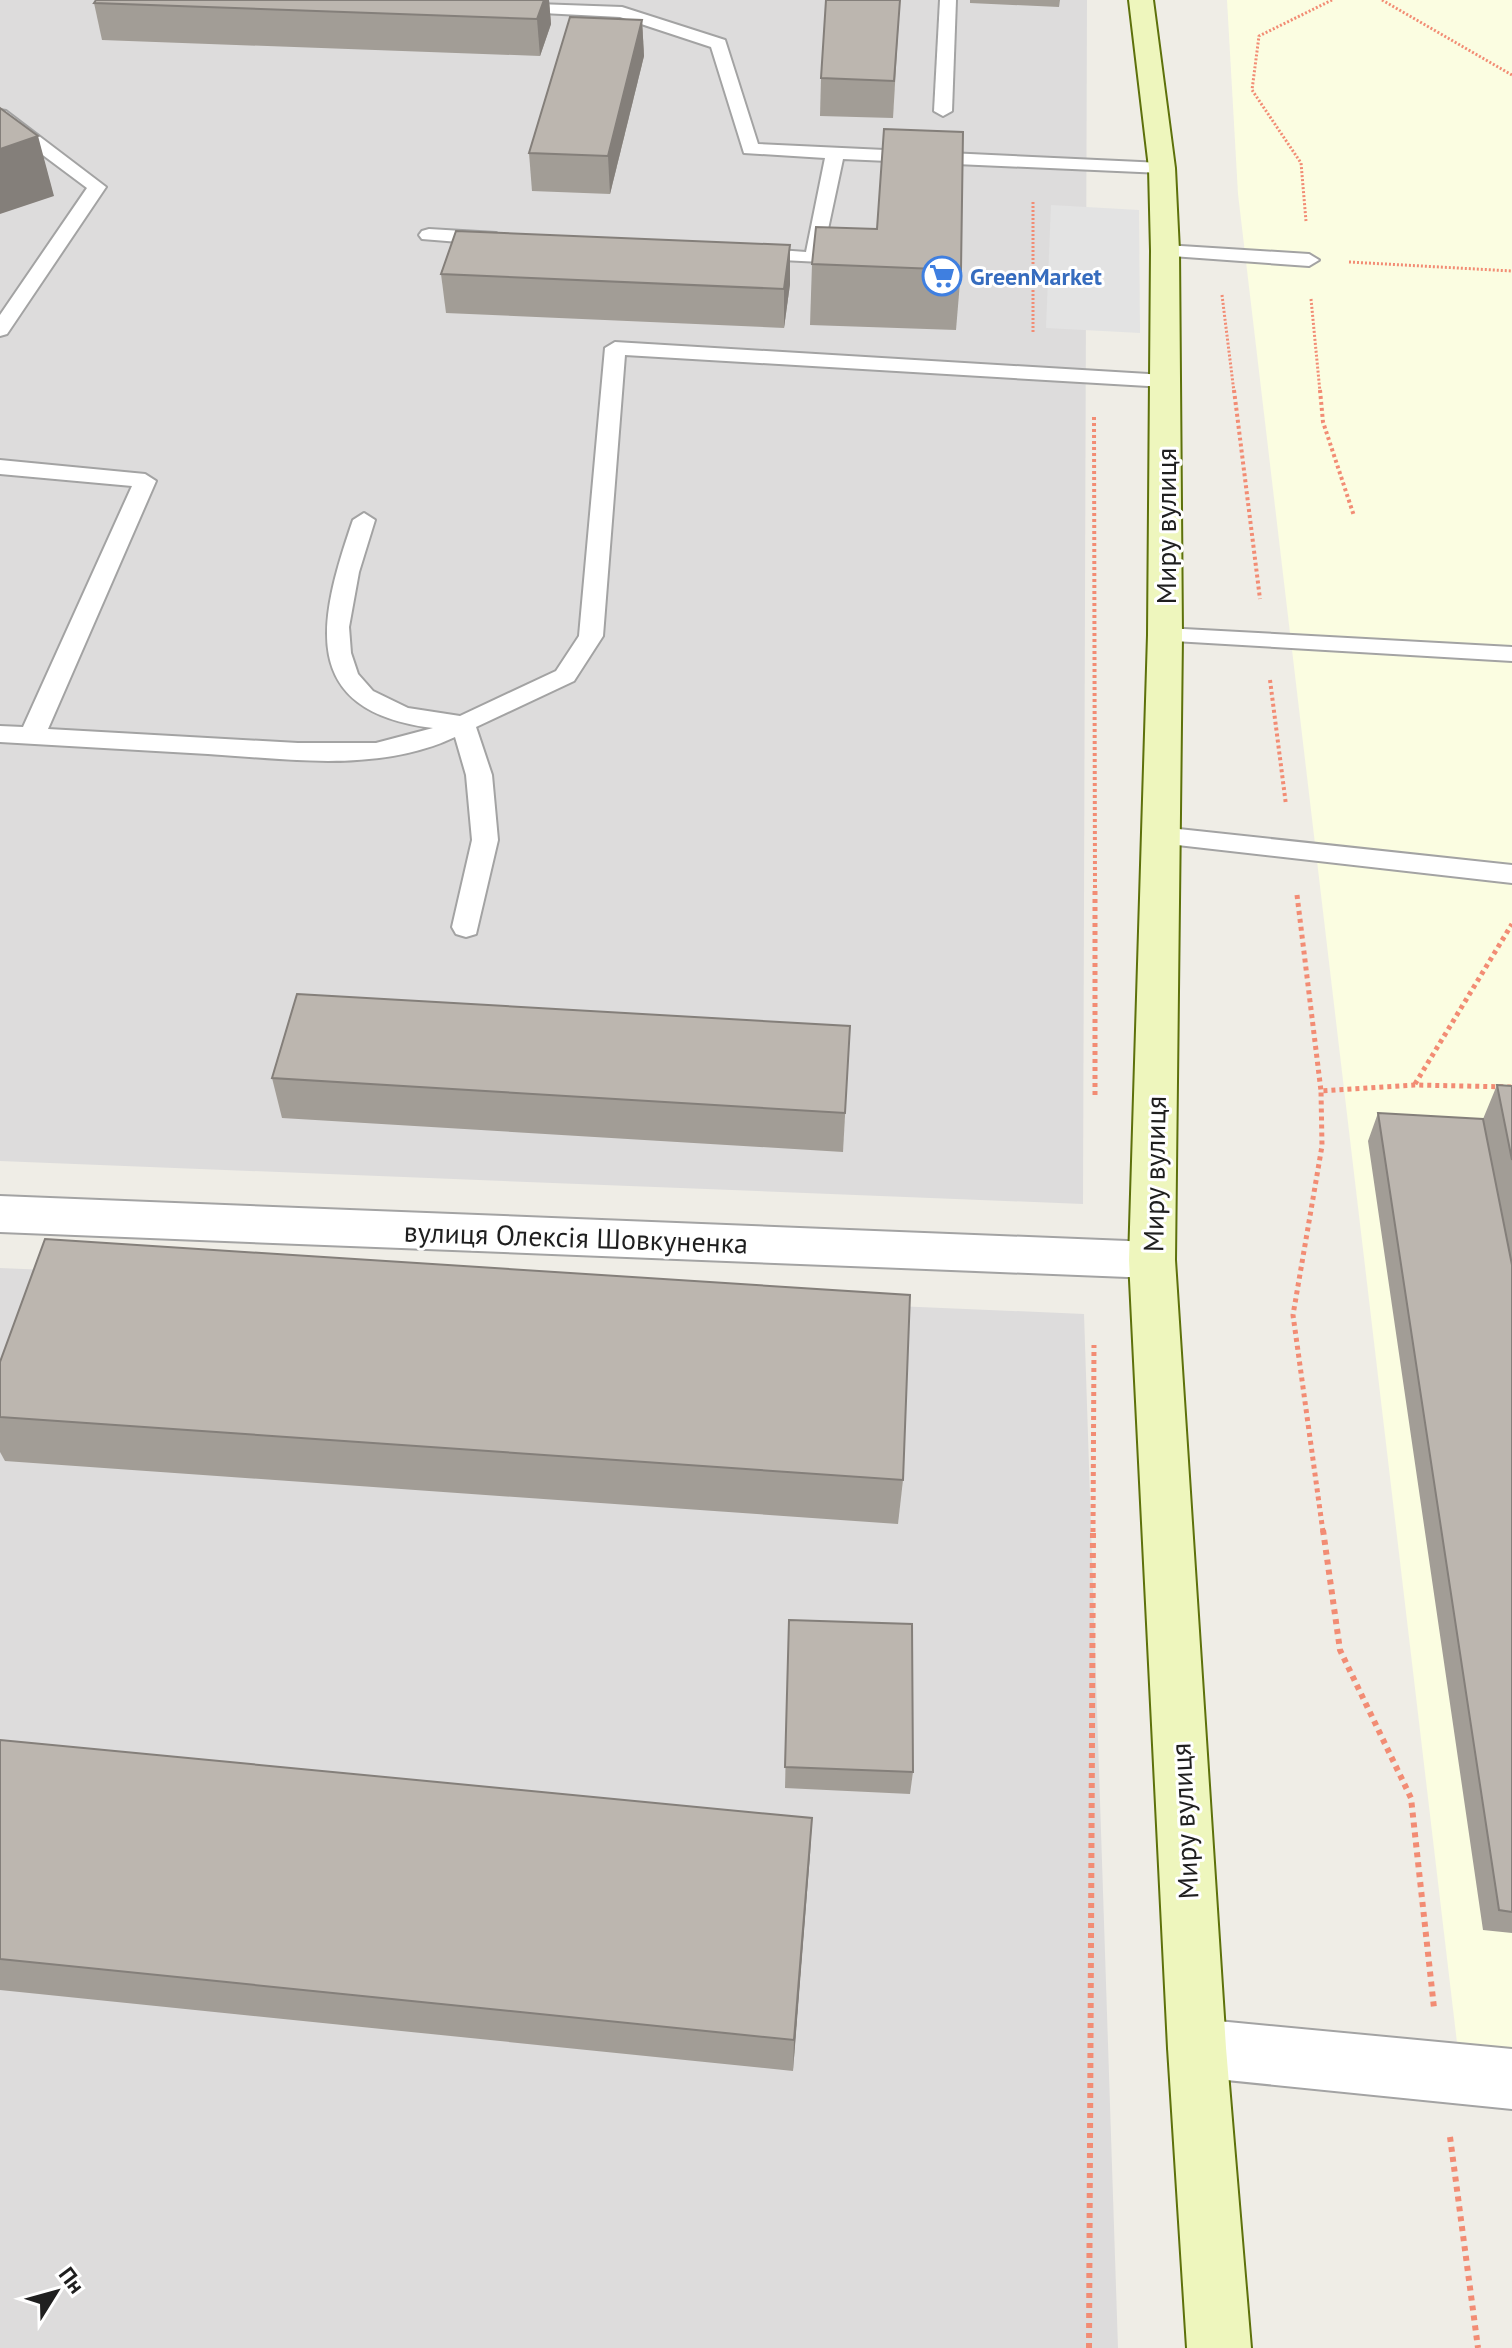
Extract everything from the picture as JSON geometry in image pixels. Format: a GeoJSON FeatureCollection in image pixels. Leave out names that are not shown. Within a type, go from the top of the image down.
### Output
{"type":"FeatureCollection","features":[{"type":"Feature","properties":{"kind":"street","name":"Миру вулиця"},"geometry":{"type":"LineString","coordinates":[[1141,0],[1162,168],[1165,251],[1165,635],[1152,1260],[1197,2048],[1219,2348]]}},
{"type":"Feature","properties":{"kind":"street","name":"вулиця Олексія Шовкуненка"},"geometry":{"type":"LineString","coordinates":[[0,1214],[1152,1260]]}},
{"type":"Feature","properties":{"kind":"street"},"geometry":{"type":"LineString","coordinates":[[1197,2048],[1512,2079]]}},
{"type":"Feature","properties":{"kind":"lane"},"geometry":{"type":"LineString","coordinates":[[943,111],[948,0]]}},
{"type":"Feature","properties":{"kind":"lane"},"geometry":{"type":"LineString","coordinates":[[495,8],[622,12],[719,44],[750,149],[1162,168]]}},
{"type":"Feature","properties":{"kind":"lane"},"geometry":{"type":"LineString","coordinates":[[0,115],[97,187],[0,330]]}},
{"type":"Feature","properties":{"kind":"lane"},"geometry":{"type":"LineString","coordinates":[[737,253],[814,258],[835,153]]}},
{"type":"Feature","properties":{"kind":"lane"},"geometry":{"type":"LineString","coordinates":[[429,235],[522,240]]}},
{"type":"Feature","properties":{"kind":"lane"},"geometry":{"type":"LineString","coordinates":[[1165,251],[1309,260]]}},
{"type":"Feature","properties":{"kind":"lane"},"geometry":{"type":"LineString","coordinates":[[0,734],[298,751],[376,751],[428,740],[565,676],[591,636],[615,348],[1165,381]]}},
{"type":"Feature","properties":{"kind":"lane"},"geometry":{"type":"LineString","coordinates":[[0,467],[145,481],[32,736]]}},
{"type":"Feature","properties":{"kind":"lane"},"geometry":{"type":"LineString","coordinates":[[364,520],[340,592],[336,645],[346,678],[365,699],[393,712],[463,724]]}},
{"type":"Feature","properties":{"kind":"lane"},"geometry":{"type":"LineString","coordinates":[[1165,635],[1512,654]]}},
{"type":"Feature","properties":{"kind":"lane"},"geometry":{"type":"LineString","coordinates":[[463,724],[479,775],[485,840],[466,927]]}},
{"type":"Feature","properties":{"kind":"lane"},"geometry":{"type":"LineString","coordinates":[[1160,836],[1512,874]]}},
{"type":"Feature","properties":{"kind":"path"},"geometry":{"type":"LineString","coordinates":[[1382,0],[1512,75]]}},
{"type":"Feature","properties":{"kind":"path"},"geometry":{"type":"LineString","coordinates":[[1033,162],[1033,346],[1094,385],[1095,1103]]}},
{"type":"Feature","properties":{"kind":"path"},"geometry":{"type":"LineString","coordinates":[[1217,254],[1321,1091],[1322,1146],[1293,1315],[1340,1650],[1411,1798],[1441,2072],[1478,2348]]}},
{"type":"Feature","properties":{"kind":"path"},"geometry":{"type":"LineString","coordinates":[[1309,260],[1512,271]]}},
{"type":"Feature","properties":{"kind":"path"},"geometry":{"type":"LineString","coordinates":[[1414,1085],[1512,924]]}},
{"type":"Feature","properties":{"kind":"path"},"geometry":{"type":"LineString","coordinates":[[1321,1091],[1414,1085],[1512,1087]]}},
{"type":"Feature","properties":{"kind":"path"},"geometry":{"type":"LineString","coordinates":[[1089,2348],[1095,1258]]}},
{"type":"Feature","properties":{"kind":"shaded area"},"geometry":{"type":"Polygon","coordinates":[[[0,0],[1087,0],[1083,1204],[0,1161],[0,0]]]}},
{"type":"Feature","properties":{"kind":"shaded area"},"geometry":{"type":"Polygon","coordinates":[[[1227,0],[1512,0],[1512,2071],[1460,2068],[1238,194],[1227,0]]]}},
{"type":"Feature","properties":{"kind":"shaded area"},"geometry":{"type":"Polygon","coordinates":[[[1051,205],[1139,210],[1140,333],[1046,328],[1051,205]]]}},
{"type":"Feature","properties":{"kind":"shaded area"},"geometry":{"type":"Polygon","coordinates":[[[0,1268],[1084,1314],[1118,2348],[0,2348],[0,1268]]]}},
{"type":"Feature","properties":{"kind":"building"},"geometry":{"type":"Polygon","coordinates":[[[96,0],[544,0],[537,19],[94,3],[96,0]]]}},
{"type":"Feature","properties":{"kind":"building"},"geometry":{"type":"Polygon","coordinates":[[[826,0],[900,0],[894,81],[821,78],[826,0]]]}},
{"type":"Feature","properties":{"kind":"building"},"geometry":{"type":"Polygon","coordinates":[[[570,17],[642,20],[608,156],[529,153],[570,17]]]}},
{"type":"Feature","properties":{"kind":"building"},"geometry":{"type":"Polygon","coordinates":[[[0,108],[38,136],[0,149],[0,108]]]}},
{"type":"Feature","properties":{"kind":"building"},"geometry":{"type":"Polygon","coordinates":[[[884,129],[963,132],[961,270],[812,264],[816,227],[877,229],[884,129]]]}},
{"type":"Feature","properties":{"kind":"building"},"geometry":{"type":"Polygon","coordinates":[[[456,231],[790,245],[784,289],[441,274],[456,231]]]}},
{"type":"Feature","properties":{"kind":"building"},"geometry":{"type":"Polygon","coordinates":[[[297,994],[850,1026],[845,1113],[272,1078],[297,994]]]}},
{"type":"Feature","properties":{"kind":"building"},"geometry":{"type":"Polygon","coordinates":[[[1497,1085],[1512,1086],[1512,1160],[1497,1085]]]}},
{"type":"Feature","properties":{"kind":"building"},"geometry":{"type":"Polygon","coordinates":[[[1378,1113],[1483,1119],[1512,1265],[1512,1912],[1499,1910],[1378,1113]]]}},
{"type":"Feature","properties":{"kind":"building"},"geometry":{"type":"Polygon","coordinates":[[[45,1239],[910,1295],[903,1480],[0,1417],[0,1362],[45,1239]]]}},
{"type":"Feature","properties":{"kind":"building"},"geometry":{"type":"Polygon","coordinates":[[[789,1620],[912,1624],[913,1772],[785,1767],[789,1620]]]}},
{"type":"Feature","properties":{"kind":"building"},"geometry":{"type":"Polygon","coordinates":[[[0,1740],[812,1818],[794,2040],[0,1959],[0,1740]]]}},
{"type":"Feature","properties":{"kind":"place","name":"GreenMarket"},"geometry":{"type":"Point","coordinates":[942,276]}}]}
